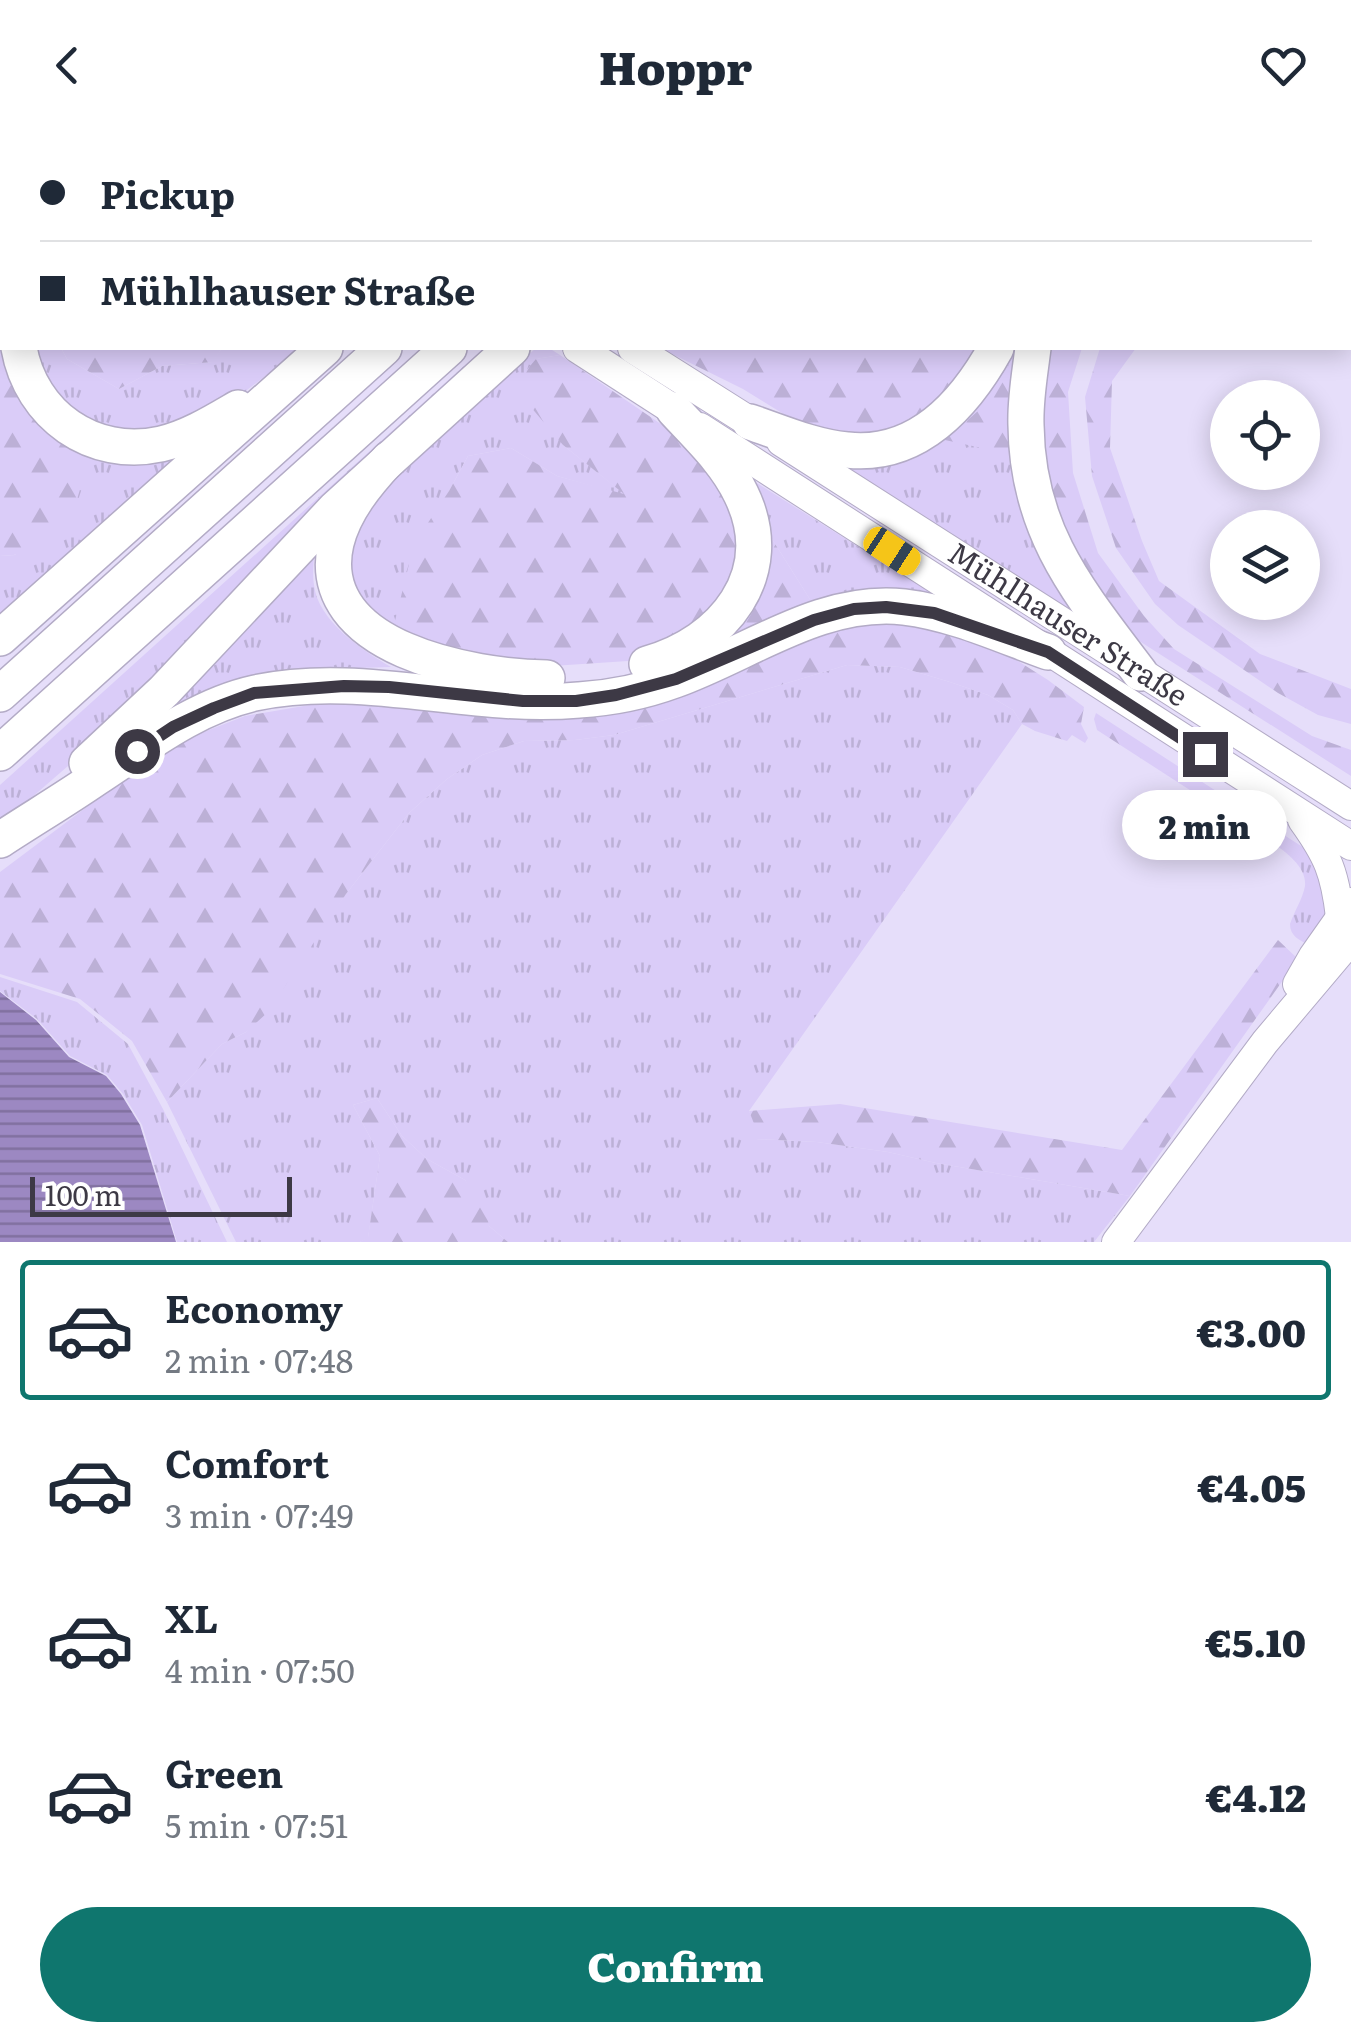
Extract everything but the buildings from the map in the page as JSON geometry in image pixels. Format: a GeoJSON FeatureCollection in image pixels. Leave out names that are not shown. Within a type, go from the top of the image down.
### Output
{"type":"FeatureCollection","features":[{"type":"Feature","properties":{"kind":"highway"},"geometry":{"type":"LineString","coordinates":[[0,156],[0,210]]}},
{"type":"Feature","properties":{"kind":"highway"},"geometry":{"type":"LineString","coordinates":[[20,350],[32,388],[58,420],[91,440],[127,447],[162,444],[196,430],[245,404],[317,354]]}},
{"type":"Feature","properties":{"kind":"highway"},"geometry":{"type":"LineString","coordinates":[[0,694],[382,350]]}},
{"type":"Feature","properties":{"kind":"highway"},"geometry":{"type":"LineString","coordinates":[[0,753],[447,350]]}},
{"type":"Feature","properties":{"kind":"highway"},"geometry":{"type":"LineString","coordinates":[[0,839],[164,691],[335,509],[510,350]]}},
{"type":"Feature","properties":{"kind":"highway"},"geometry":{"type":"LineString","coordinates":[[750,422],[851,451],[906,443],[952,410],[995,350]]}},
{"type":"Feature","properties":{"kind":"highway"},"geometry":{"type":"LineString","coordinates":[[1033,350],[1026,424],[1038,509],[1067,573],[1140,673]]}},
{"type":"Feature","properties":{"kind":"highway"},"geometry":{"type":"LineString","coordinates":[[0,638],[317,354]]}},
{"type":"Feature","properties":{"kind":"highway"},"geometry":{"type":"LineString","coordinates":[[389,459],[350,510],[335,546],[341,596],[368,630],[406,651],[484,673],[556,678],[608,673],[653,663],[701,641],[730,615],[747,582],[753,546],[745,502],[720,462],[674,410]]}},
{"type":"Feature","properties":{"kind":"highway"},"geometry":{"type":"LineString","coordinates":[[0,839],[173,727],[254,693],[389,687],[523,701],[576,701],[676,679],[814,620],[870,607],[934,613],[1048,652]]}},
{"type":"Feature","properties":{"kind":"main road","name":"Mühlhauser Straße"},"geometry":{"type":"LineString","coordinates":[[582,350],[1351,846]]}},
{"type":"Feature","properties":{"kind":"main road","name":"Mühlhauser Straße"},"geometry":{"type":"LineString","coordinates":[[636,350],[1351,806]]}},
{"type":"Feature","properties":{"kind":"main road"},"geometry":{"type":"LineString","coordinates":[[1116,1242],[1265,1042],[1313,956],[1347,920],[1329,861],[1295,810]]}},
{"type":"Feature","properties":{"kind":"green space"},"geometry":{"type":"Polygon","coordinates":[[[0,350],[4,350],[92,450],[68,529],[14,555],[0,556],[0,350]]]}},
{"type":"Feature","properties":{"kind":"green space"},"geometry":{"type":"Polygon","coordinates":[[[29,350],[62,350],[67,359],[119,389],[162,366],[212,362],[221,350],[298,350],[242,394],[176,430],[105,437],[64,415],[29,350]]]}},
{"type":"Feature","properties":{"kind":"green space"},"geometry":{"type":"Polygon","coordinates":[[[62,350],[221,350],[213,362],[162,366],[119,389],[67,359],[62,350]]]}},
{"type":"Feature","properties":{"kind":"green space"},"geometry":{"type":"Polygon","coordinates":[[[482,350],[496,350],[159,687],[0,825],[0,785],[482,350]]]}},
{"type":"Feature","properties":{"kind":"green space"},"geometry":{"type":"Polygon","coordinates":[[[534,350],[552,350],[560,355],[536,359],[563,445],[627,496],[557,476],[511,448],[468,456],[449,491],[391,637],[364,614],[347,570],[356,520],[386,483],[534,350]]]}},
{"type":"Feature","properties":{"kind":"green space"},"geometry":{"type":"Polygon","coordinates":[[[664,350],[982,350],[941,405],[871,443],[790,418],[743,389],[664,350]]]}},
{"type":"Feature","properties":{"kind":"green space"},"geometry":{"type":"Polygon","coordinates":[[[1003,350],[1022,350],[1080,618],[815,453],[1003,350]]]}},
{"type":"Feature","properties":{"kind":"green space"},"geometry":{"type":"Polygon","coordinates":[[[1040,350],[1081,350],[1068,392],[1073,473],[1098,553],[1144,616],[1174,649],[1312,736],[1351,750],[1351,776],[1122,630],[1055,530],[1037,402],[1040,350]]]}},
{"type":"Feature","properties":{"kind":"green space"},"geometry":{"type":"Polygon","coordinates":[[[1099,350],[1135,350],[1112,381],[1110,448],[1159,581],[1260,654],[1351,689],[1351,724],[1318,715],[1278,693],[1178,625],[1155,604],[1116,548],[1092,476],[1085,397],[1099,350]]]}},
{"type":"Feature","properties":{"kind":"green space"},"geometry":{"type":"Polygon","coordinates":[[[1017,351],[1012,460],[991,450],[945,440],[987,403],[1017,351]]]}},
{"type":"Feature","properties":{"kind":"green space"},"geometry":{"type":"Polygon","coordinates":[[[560,355],[690,444],[716,473],[742,551],[719,608],[662,647],[628,661],[537,667],[391,637],[414,544],[468,456],[511,448],[557,476],[624,494],[563,445],[513,386],[536,359],[560,355]]]}},
{"type":"Feature","properties":{"kind":"green space"},"geometry":{"type":"Polygon","coordinates":[[[188,445],[0,630],[0,556],[15,555],[92,450],[188,445]]]}},
{"type":"Feature","properties":{"kind":"green space"},"geometry":{"type":"Polygon","coordinates":[[[749,478],[949,604],[816,609],[772,539],[749,478]]]}},
{"type":"Feature","properties":{"kind":"green space"},"geometry":{"type":"Polygon","coordinates":[[[772,539],[816,609],[723,645],[758,594],[772,539]]]}},
{"type":"Feature","properties":{"kind":"green space"},"geometry":{"type":"Polygon","coordinates":[[[314,551],[314,585],[324,611],[355,643],[391,667],[323,669],[154,727],[314,551]]]}},
{"type":"Feature","properties":{"kind":"green space"},"geometry":{"type":"Polygon","coordinates":[[[900,620],[993,645],[1048,680],[1084,707],[1081,724],[1088,738],[1085,743],[1072,735],[1067,741],[1035,731],[1022,724],[1013,710],[988,695],[950,682],[900,667],[847,665],[614,735],[524,741],[482,755],[409,813],[346,894],[267,1013],[246,1032],[222,1044],[167,1102],[132,1041],[80,999],[0,974],[0,872],[183,740],[245,716],[321,703],[366,700],[508,713],[813,633],[900,620]]]}},
{"type":"Feature","properties":{"kind":"green space"},"geometry":{"type":"Polygon","coordinates":[[[847,665],[900,667],[950,682],[988,695],[1013,710],[1022,724],[749,1111],[756,1126],[756,1139],[888,1152],[1130,1196],[1094,1242],[508,1242],[489,1226],[465,1180],[427,1159],[402,1136],[377,1098],[353,1105],[380,1156],[368,1238],[360,1242],[236,1242],[167,1102],[222,1044],[246,1032],[409,813],[482,755],[524,741],[614,735],[847,665]]]}},
{"type":"Feature","properties":{"kind":"green space"},"geometry":{"type":"Polygon","coordinates":[[[1096,713],[1250,813],[1244,825],[1097,730],[1096,713]]]}},
{"type":"Feature","properties":{"kind":"green space"},"geometry":{"type":"Polygon","coordinates":[[[1250,813],[1312,853],[1328,903],[1309,945],[1293,935],[1290,928],[1304,891],[1304,876],[1283,850],[1244,825],[1250,813]]]}},
{"type":"Feature","properties":{"kind":"green space"},"geometry":{"type":"Polygon","coordinates":[[[1278,940],[1298,959],[1130,1196],[888,1152],[756,1139],[749,1111],[840,1104],[1122,1150],[1278,940]]]}},
{"type":"Feature","properties":{"kind":"green space"},"geometry":{"type":"Polygon","coordinates":[[[0,977],[77,1002],[128,1044],[227,1242],[177,1242],[142,1125],[123,1094],[107,1075],[70,1056],[37,1019],[0,991],[0,977]]]}},
{"type":"Feature","properties":{"kind":"green space"},"geometry":{"type":"Polygon","coordinates":[[[377,1098],[402,1136],[427,1159],[465,1180],[487,1210],[489,1226],[508,1242],[360,1242],[368,1237],[380,1156],[353,1105],[377,1098]]]}},
{"type":"Feature","properties":{"kind":"shaded area"},"geometry":{"type":"Polygon","coordinates":[[[0,992],[36,1020],[69,1057],[106,1076],[121,1094],[140,1125],[176,1242],[0,1242],[0,992]]]}},
{"type":"Feature","properties":{"kind":"route"},"geometry":{"type":"LineString","coordinates":[[137,751],[173,727],[254,693],[298,688],[389,687],[523,701],[576,701],[656,686],[834,614],[902,607],[972,624],[1048,652],[1205,754]]}}]}
